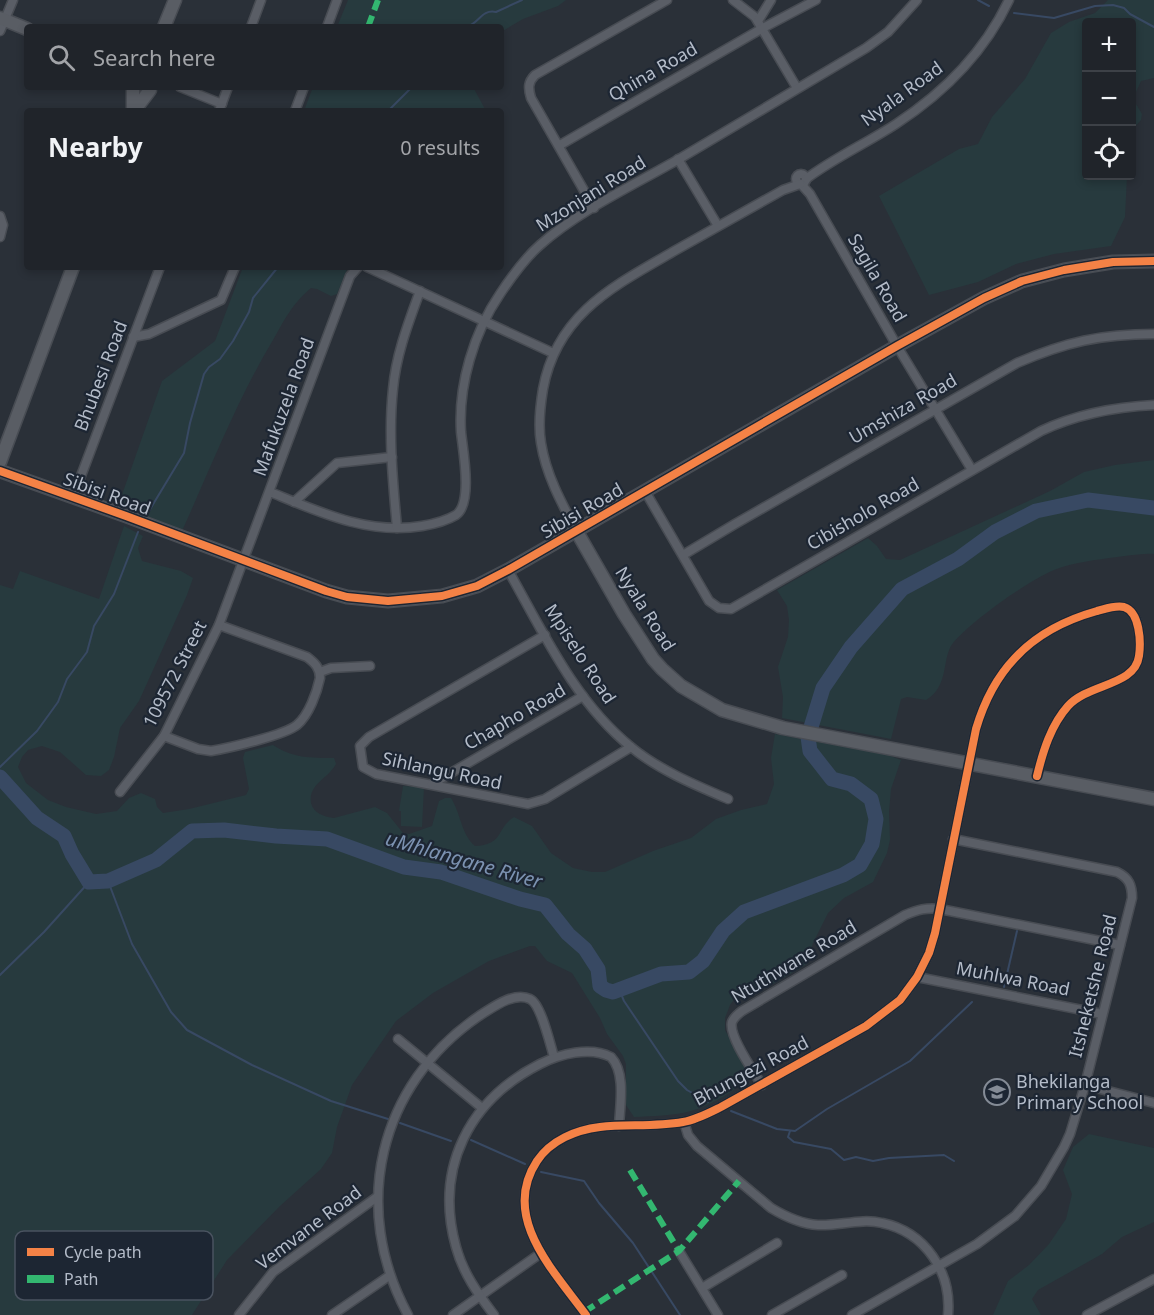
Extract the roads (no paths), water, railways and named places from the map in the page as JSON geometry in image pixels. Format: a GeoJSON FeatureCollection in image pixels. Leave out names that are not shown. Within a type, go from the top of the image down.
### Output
{"type":"FeatureCollection","features":[{"type":"Feature","properties":{"kind":"street"},"geometry":{"type":"LineString","coordinates":[[13,0],[1,23],[24,28]]}},
{"type":"Feature","properties":{"kind":"street"},"geometry":{"type":"LineString","coordinates":[[165,24],[176,0]]}},
{"type":"Feature","properties":{"kind":"street"},"geometry":{"type":"LineString","coordinates":[[252,24],[261,0]]}},
{"type":"Feature","properties":{"kind":"street"},"geometry":{"type":"LineString","coordinates":[[328,24],[337,0]]}},
{"type":"Feature","properties":{"kind":"street"},"geometry":{"type":"LineString","coordinates":[[594,208],[531,98],[529,87],[532,79],[667,0]]}},
{"type":"Feature","properties":{"kind":"street"},"geometry":{"type":"LineString","coordinates":[[733,0],[747,9],[760,25],[797,88]]}},
{"type":"Feature","properties":{"kind":"street"},"geometry":{"type":"LineString","coordinates":[[760,25],[771,0]]}},
{"type":"Feature","properties":{"kind":"street","name":"Qhina Road"},"geometry":{"type":"LineString","coordinates":[[560,146],[760,25],[816,0]]}},
{"type":"Feature","properties":{"kind":"street","name":"Mzonjani Road"},"geometry":{"type":"LineString","coordinates":[[270,492],[361,525],[397,528],[424,526],[447,520],[456,515],[463,507],[466,495],[461,425],[470,360],[484,321],[506,285],[531,254],[559,230],[594,208],[879,39],[917,0]]}},
{"type":"Feature","properties":{"kind":"street","name":"Nyala Road"},"geometry":{"type":"LineString","coordinates":[[1009,0],[993,30],[973,59],[956,78],[924,105],[802,180],[611,289],[575,320],[553,353],[545,378],[541,406],[541,444],[550,475],[577,532],[630,623],[662,669],[697,697],[722,711],[783,728],[1154,799]]}},
{"type":"Feature","properties":{"kind":"street"},"geometry":{"type":"LineString","coordinates":[[136,108],[147,90]]}},
{"type":"Feature","properties":{"kind":"street"},"geometry":{"type":"LineString","coordinates":[[185,90],[220,107],[227,90]]}},
{"type":"Feature","properties":{"kind":"street"},"geometry":{"type":"LineString","coordinates":[[296,108],[303,90]]}},
{"type":"Feature","properties":{"kind":"street"},"geometry":{"type":"LineString","coordinates":[[678,159],[718,226]]}},
{"type":"Feature","properties":{"kind":"street","name":"Sagila Road"},"geometry":{"type":"LineString","coordinates":[[802,180],[972,470]]}},
{"type":"Feature","properties":{"kind":"street"},"geometry":{"type":"LineString","coordinates":[[0,216],[3,225],[0,237]]}},
{"type":"Feature","properties":{"kind":"street","name":"Sibisi Road"},"geometry":{"type":"LineString","coordinates":[[0,471],[326,591],[355,598],[388,601],[422,599],[461,592],[508,570],[577,532],[897,345],[984,298],[1022,281],[1064,270],[1093,264],[1154,261]]}},
{"type":"Feature","properties":{"kind":"street"},"geometry":{"type":"LineString","coordinates":[[0,462],[72,270]]}},
{"type":"Feature","properties":{"kind":"street","name":"Bhubesi Road"},"geometry":{"type":"LineString","coordinates":[[73,497],[158,270]]}},
{"type":"Feature","properties":{"kind":"street"},"geometry":{"type":"LineString","coordinates":[[133,337],[149,334],[221,300],[234,270]]}},
{"type":"Feature","properties":{"kind":"street","name":"Mafukuzela Road"},"geometry":{"type":"LineString","coordinates":[[244,561],[350,276],[355,270]]}},
{"type":"Feature","properties":{"kind":"street"},"geometry":{"type":"LineString","coordinates":[[374,270],[553,353]]}},
{"type":"Feature","properties":{"kind":"street"},"geometry":{"type":"LineString","coordinates":[[397,528],[392,457],[393,388],[402,339],[420,291]]}},
{"type":"Feature","properties":{"kind":"street","name":"Umshiza Road"},"geometry":{"type":"LineString","coordinates":[[683,555],[1017,363],[1066,344],[1108,335],[1154,334]]}},
{"type":"Feature","properties":{"kind":"street","name":"Cibisholo Road"},"geometry":{"type":"LineString","coordinates":[[645,491],[709,601],[718,608],[730,609],[1041,431],[1074,417],[1120,408],[1154,405]]}},
{"type":"Feature","properties":{"kind":"street"},"geometry":{"type":"LineString","coordinates":[[294,502],[337,463],[392,457]]}},
{"type":"Feature","properties":{"kind":"street","name":"109572 Street"},"geometry":{"type":"LineString","coordinates":[[120,792],[164,736],[219,625],[244,561]]}},
{"type":"Feature","properties":{"kind":"street","name":"Mpiselo Road"},"geometry":{"type":"LineString","coordinates":[[508,570],[583,696],[631,747],[669,772],[728,799]]}},
{"type":"Feature","properties":{"kind":"street","name":"Bhungezi Road"},"geometry":{"type":"LineString","coordinates":[[586,1315],[541,1253],[533,1238],[525,1213],[525,1194],[532,1169],[549,1148],[564,1138],[583,1130],[684,1122],[721,1107],[866,1026],[895,1005],[917,977],[933,942],[975,729],[988,695],[1000,675],[1016,656],[1044,633],[1070,619],[1108,608],[1124,607],[1133,614],[1137,622],[1140,649],[1137,666],[1129,675],[1082,694],[1068,706],[1048,738],[1037,776]]}},
{"type":"Feature","properties":{"kind":"street"},"geometry":{"type":"LineString","coordinates":[[164,736],[198,749],[211,751],[288,730],[300,722],[304,716],[319,685],[320,672],[314,662],[307,657],[219,625]]}},
{"type":"Feature","properties":{"kind":"street","name":"Sihlangu Road"},"geometry":{"type":"LineString","coordinates":[[545,635],[369,737],[360,746],[363,767],[369,772],[518,803],[533,804],[631,747]]}},
{"type":"Feature","properties":{"kind":"street"},"geometry":{"type":"LineString","coordinates":[[320,672],[331,668],[370,666]]}},
{"type":"Feature","properties":{"kind":"street","name":"Chapho Road"},"geometry":{"type":"LineString","coordinates":[[432,784],[583,696]]}},
{"type":"Feature","properties":{"kind":"street","name":"Itsheketshe Road"},"geometry":{"type":"LineString","coordinates":[[852,1315],[940,1266],[1002,1227],[1041,1186],[1065,1147],[1085,1086],[1101,1014],[1132,898],[1131,884],[1122,874],[1107,869],[953,839]]}},
{"type":"Feature","properties":{"kind":"street"},"geometry":{"type":"LineString","coordinates":[[940,909],[1120,945]]}},
{"type":"Feature","properties":{"kind":"street","name":"Ntuthwane Road"},"geometry":{"type":"LineString","coordinates":[[762,1085],[735,1037],[732,1023],[735,1017],[905,915],[917,910],[940,909]]}},
{"type":"Feature","properties":{"kind":"street","name":"Muhlwa Road"},"geometry":{"type":"LineString","coordinates":[[917,977],[1101,1014]]}},
{"type":"Feature","properties":{"kind":"street"},"geometry":{"type":"LineString","coordinates":[[408,1315],[389,1276],[381,1241],[377,1197],[383,1153],[394,1119],[410,1086],[442,1046],[469,1024],[507,1000],[520,997],[530,999],[536,1005],[554,1057]]}},
{"type":"Feature","properties":{"kind":"street"},"geometry":{"type":"LineString","coordinates":[[398,1039],[482,1108]]}},
{"type":"Feature","properties":{"kind":"street"},"geometry":{"type":"LineString","coordinates":[[494,1315],[468,1276],[456,1247],[450,1207],[450,1190],[457,1153],[482,1108],[513,1080],[554,1057],[590,1052],[611,1057],[617,1066],[620,1126]]}},
{"type":"Feature","properties":{"kind":"street"},"geometry":{"type":"LineString","coordinates":[[1085,1086],[1154,1103]]}},
{"type":"Feature","properties":{"kind":"street"},"geometry":{"type":"LineString","coordinates":[[684,1122],[688,1135],[697,1146],[777,1212],[797,1221],[818,1225],[871,1221],[884,1223],[903,1230],[914,1238],[940,1266],[947,1293],[948,1315]]}},
{"type":"Feature","properties":{"kind":"street","name":"Vemvane Road"},"geometry":{"type":"LineString","coordinates":[[239,1315],[273,1272],[377,1197]]}},
{"type":"Feature","properties":{"kind":"street"},"geometry":{"type":"LineString","coordinates":[[702,1288],[777,1243]]}},
{"type":"Feature","properties":{"kind":"street"},"geometry":{"type":"LineString","coordinates":[[679,1251],[718,1315]]}},
{"type":"Feature","properties":{"kind":"street"},"geometry":{"type":"LineString","coordinates":[[453,1315],[541,1253]]}},
{"type":"Feature","properties":{"kind":"street"},"geometry":{"type":"LineString","coordinates":[[772,1315],[842,1275]]}},
{"type":"Feature","properties":{"kind":"street"},"geometry":{"type":"LineString","coordinates":[[332,1315],[389,1276]]}},
{"type":"Feature","properties":{"kind":"street"},"geometry":{"type":"LineString","coordinates":[[1087,1315],[1154,1279]]}},
{"type":"Feature","properties":{"kind":"waterway"},"geometry":{"type":"LineString","coordinates":[[472,24],[487,13],[496,12],[522,0]]}},
{"type":"Feature","properties":{"kind":"waterway"},"geometry":{"type":"LineString","coordinates":[[978,0],[989,6]]}},
{"type":"Feature","properties":{"kind":"waterway"},"geometry":{"type":"LineString","coordinates":[[1014,13],[1054,18],[1095,6],[1113,5],[1124,8],[1130,14],[1154,27]]}},
{"type":"Feature","properties":{"kind":"waterway"},"geometry":{"type":"LineString","coordinates":[[391,108],[409,90]]}},
{"type":"Feature","properties":{"kind":"waterway"},"geometry":{"type":"LineString","coordinates":[[149,511],[184,453],[204,374],[220,359],[233,341],[249,312],[253,298],[276,270]]}},
{"type":"Feature","properties":{"kind":"waterway","name":"uMhlangane River"},"geometry":{"type":"LineString","coordinates":[[0,777],[37,818],[64,836],[89,882],[108,881],[156,860],[192,831],[224,830],[327,839],[404,867],[441,872],[520,899],[545,905],[568,934],[585,949],[598,969],[600,986],[613,992],[661,974],[689,972],[703,961],[723,931],[744,912],[843,875],[860,865],[872,844],[876,819],[871,799],[851,784],[832,779],[810,751],[808,737],[823,688],[851,647],[902,589],[958,559],[995,532],[1036,511],[1088,500],[1154,508]]}},
{"type":"Feature","properties":{"kind":"waterway"},"geometry":{"type":"LineString","coordinates":[[0,767],[37,731],[58,702],[67,679],[87,652],[94,626],[114,594],[138,532]]}},
{"type":"Feature","properties":{"kind":"waterway"},"geometry":{"type":"LineString","coordinates":[[108,881],[132,944],[171,1012],[187,1030],[252,1065],[331,1101],[388,1119]]}},
{"type":"Feature","properties":{"kind":"waterway"},"geometry":{"type":"LineString","coordinates":[[0,975],[44,932],[89,882]]}},
{"type":"Feature","properties":{"kind":"waterway"},"geometry":{"type":"LineString","coordinates":[[1004,987],[1017,931]]}},
{"type":"Feature","properties":{"kind":"waterway"},"geometry":{"type":"LineString","coordinates":[[619,989],[624,1001],[678,1081],[687,1090],[708,1102]]}},
{"type":"Feature","properties":{"kind":"waterway"},"geometry":{"type":"LineString","coordinates":[[731,1111],[777,1129],[795,1131],[827,1109],[910,1061],[972,1002]]}},
{"type":"Feature","properties":{"kind":"waterway"},"geometry":{"type":"LineString","coordinates":[[400,1123],[451,1141]]}},
{"type":"Feature","properties":{"kind":"waterway"},"geometry":{"type":"LineString","coordinates":[[790,1131],[788,1137],[794,1142],[831,1149],[844,1160],[856,1157],[873,1161],[944,1155],[954,1161]]}},
{"type":"Feature","properties":{"kind":"waterway"},"geometry":{"type":"LineString","coordinates":[[471,1140],[525,1164]]}},
{"type":"Feature","properties":{"kind":"waterway"},"geometry":{"type":"LineString","coordinates":[[541,1172],[584,1181],[599,1203],[633,1243],[680,1315]]}},
{"type":"Feature","properties":{"kind":"place","name":"Bhekilanga Primary School"},"geometry":{"type":"Point","coordinates":[997,1092]}}]}
